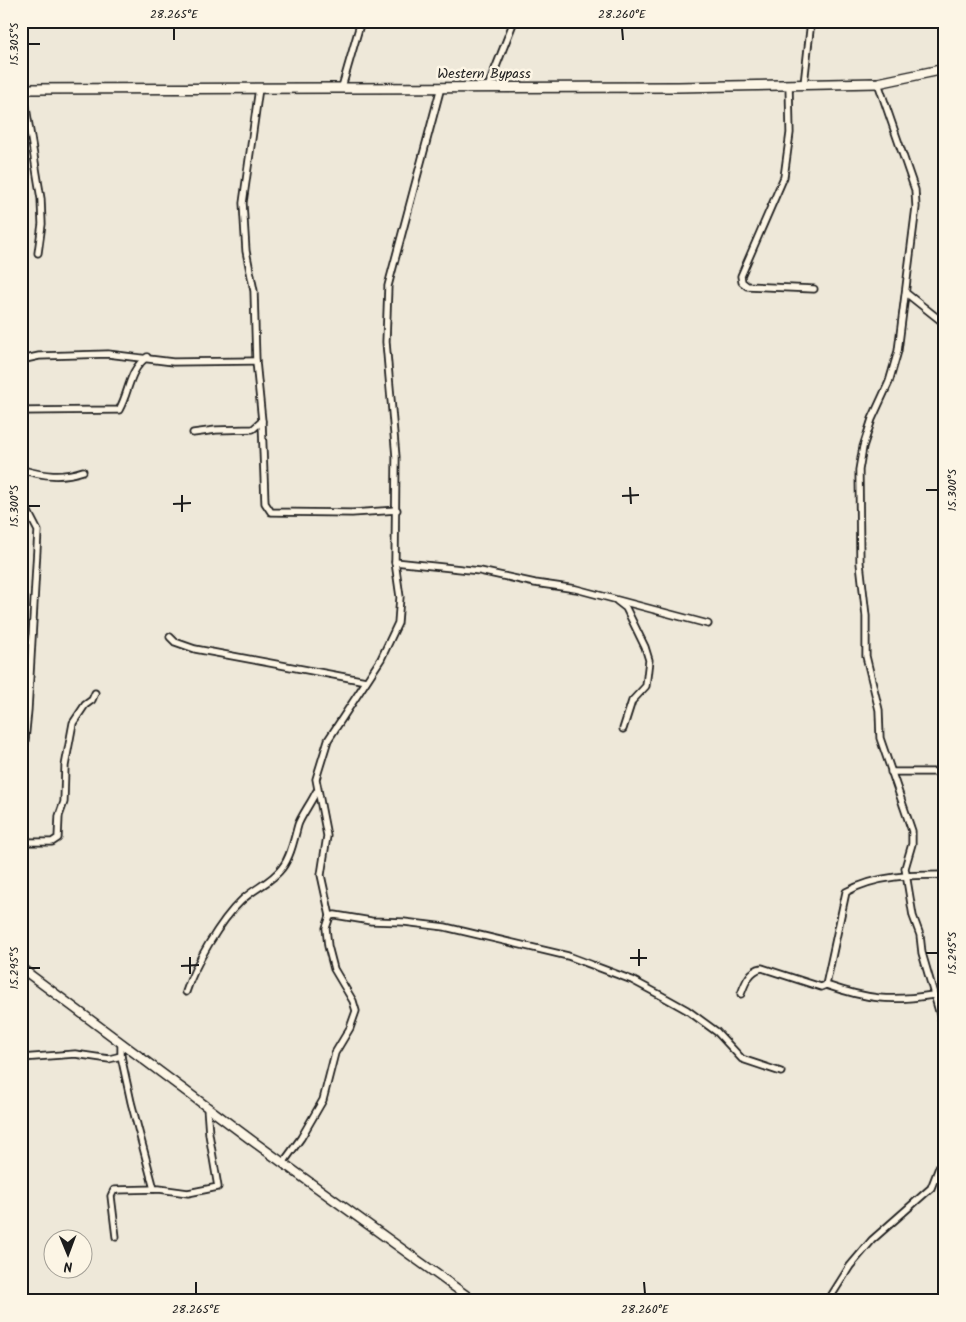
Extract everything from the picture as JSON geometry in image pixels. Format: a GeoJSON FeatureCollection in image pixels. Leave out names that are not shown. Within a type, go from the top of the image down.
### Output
{"type":"FeatureCollection","features":[{"type":"Feature","properties":{"kind":"main road","name":"Western Bypass"},"geometry":{"type":"LineString","coordinates":[[22,89],[878,83],[945,69]]}},
{"type":"Feature","properties":{"kind":"street"},"geometry":{"type":"LineString","coordinates":[[342,87],[361,21]]}},
{"type":"Feature","properties":{"kind":"street"},"geometry":{"type":"LineString","coordinates":[[488,87],[514,21]]}},
{"type":"Feature","properties":{"kind":"street"},"geometry":{"type":"LineString","coordinates":[[804,84],[811,21]]}},
{"type":"Feature","properties":{"kind":"street"},"geometry":{"type":"LineString","coordinates":[[878,83],[915,190],[916,207],[906,293],[894,368],[872,419],[863,447],[859,470],[860,563],[866,616],[866,656],[879,710],[880,738],[913,835],[906,874],[914,921],[920,935],[933,995],[945,1032]]}},
{"type":"Feature","properties":{"kind":"street"},"geometry":{"type":"LineString","coordinates":[[789,84],[790,133],[784,177],[741,276],[742,282],[747,286],[814,289]]}},
{"type":"Feature","properties":{"kind":"street"},"geometry":{"type":"LineString","coordinates":[[283,1162],[301,1138],[323,1100],[333,1058],[350,1028],[356,1011],[353,1001],[334,969],[326,928],[330,916],[321,875],[327,836],[316,792],[316,779],[328,740],[381,660],[398,623],[400,597],[395,562],[398,510],[396,457],[386,342],[388,286],[441,87]]}},
{"type":"Feature","properties":{"kind":"street"},"geometry":{"type":"LineString","coordinates":[[259,88],[243,203],[246,251],[254,292],[256,361],[262,421],[265,503],[271,512],[352,514],[398,510]]}},
{"type":"Feature","properties":{"kind":"street"},"geometry":{"type":"LineString","coordinates":[[22,89],[41,199],[42,224],[38,253]]}},
{"type":"Feature","properties":{"kind":"street"},"geometry":{"type":"LineString","coordinates":[[906,293],[945,324]]}},
{"type":"Feature","properties":{"kind":"street"},"geometry":{"type":"LineString","coordinates":[[21,360],[39,356],[108,354],[146,357],[173,362],[256,361]]}},
{"type":"Feature","properties":{"kind":"street"},"geometry":{"type":"LineString","coordinates":[[21,411],[119,410],[124,400],[131,374],[137,364],[146,357]]}},
{"type":"Feature","properties":{"kind":"street"},"geometry":{"type":"LineString","coordinates":[[193,433],[216,430],[253,430],[262,421]]}},
{"type":"Feature","properties":{"kind":"street"},"geometry":{"type":"LineString","coordinates":[[21,782],[28,710],[38,531],[22,500],[22,468],[43,476],[71,475],[83,471]]}},
{"type":"Feature","properties":{"kind":"street"},"geometry":{"type":"LineString","coordinates":[[395,562],[480,571],[601,595],[708,624]]}},
{"type":"Feature","properties":{"kind":"street"},"geometry":{"type":"LineString","coordinates":[[601,595],[618,602],[626,608],[648,656],[646,686],[632,701],[623,729]]}},
{"type":"Feature","properties":{"kind":"street"},"geometry":{"type":"LineString","coordinates":[[170,637],[175,642],[195,649],[366,681]]}},
{"type":"Feature","properties":{"kind":"street"},"geometry":{"type":"LineString","coordinates":[[21,842],[52,842],[58,838],[59,816],[64,802],[65,766],[73,723],[85,705],[92,700],[95,693]]}},
{"type":"Feature","properties":{"kind":"street"},"geometry":{"type":"LineString","coordinates":[[891,772],[945,772]]}},
{"type":"Feature","properties":{"kind":"street"},"geometry":{"type":"LineString","coordinates":[[186,992],[206,950],[226,918],[240,901],[272,880],[282,868],[296,839],[298,824],[316,792]]}},
{"type":"Feature","properties":{"kind":"street"},"geometry":{"type":"LineString","coordinates":[[826,985],[846,892],[875,881],[906,874],[945,874]]}},
{"type":"Feature","properties":{"kind":"street"},"geometry":{"type":"LineString","coordinates":[[330,916],[438,926],[568,956],[632,980],[662,996],[687,1010],[717,1032],[742,1059],[781,1072]]}},
{"type":"Feature","properties":{"kind":"street"},"geometry":{"type":"LineString","coordinates":[[21,968],[207,1107],[474,1301]]}},
{"type":"Feature","properties":{"kind":"street"},"geometry":{"type":"LineString","coordinates":[[741,994],[748,978],[756,969],[762,968],[821,986],[826,985],[874,999],[903,1000],[933,995]]}},
{"type":"Feature","properties":{"kind":"street"},"geometry":{"type":"LineString","coordinates":[[120,1043],[120,1056],[154,1189]]}},
{"type":"Feature","properties":{"kind":"street"},"geometry":{"type":"LineString","coordinates":[[21,1058],[75,1054],[109,1059],[120,1056]]}},
{"type":"Feature","properties":{"kind":"street"},"geometry":{"type":"LineString","coordinates":[[116,1237],[112,1192],[154,1189],[188,1193],[218,1187],[209,1134],[207,1107]]}},
{"type":"Feature","properties":{"kind":"street"},"geometry":{"type":"LineString","coordinates":[[828,1301],[850,1266],[872,1240],[895,1218],[926,1194],[936,1178],[945,1152]]}},
{"type":"Feature","properties":{"kind":"street"},"geometry":{"type":"LineString","coordinates":[[936,1178],[945,1182]]}}]}
